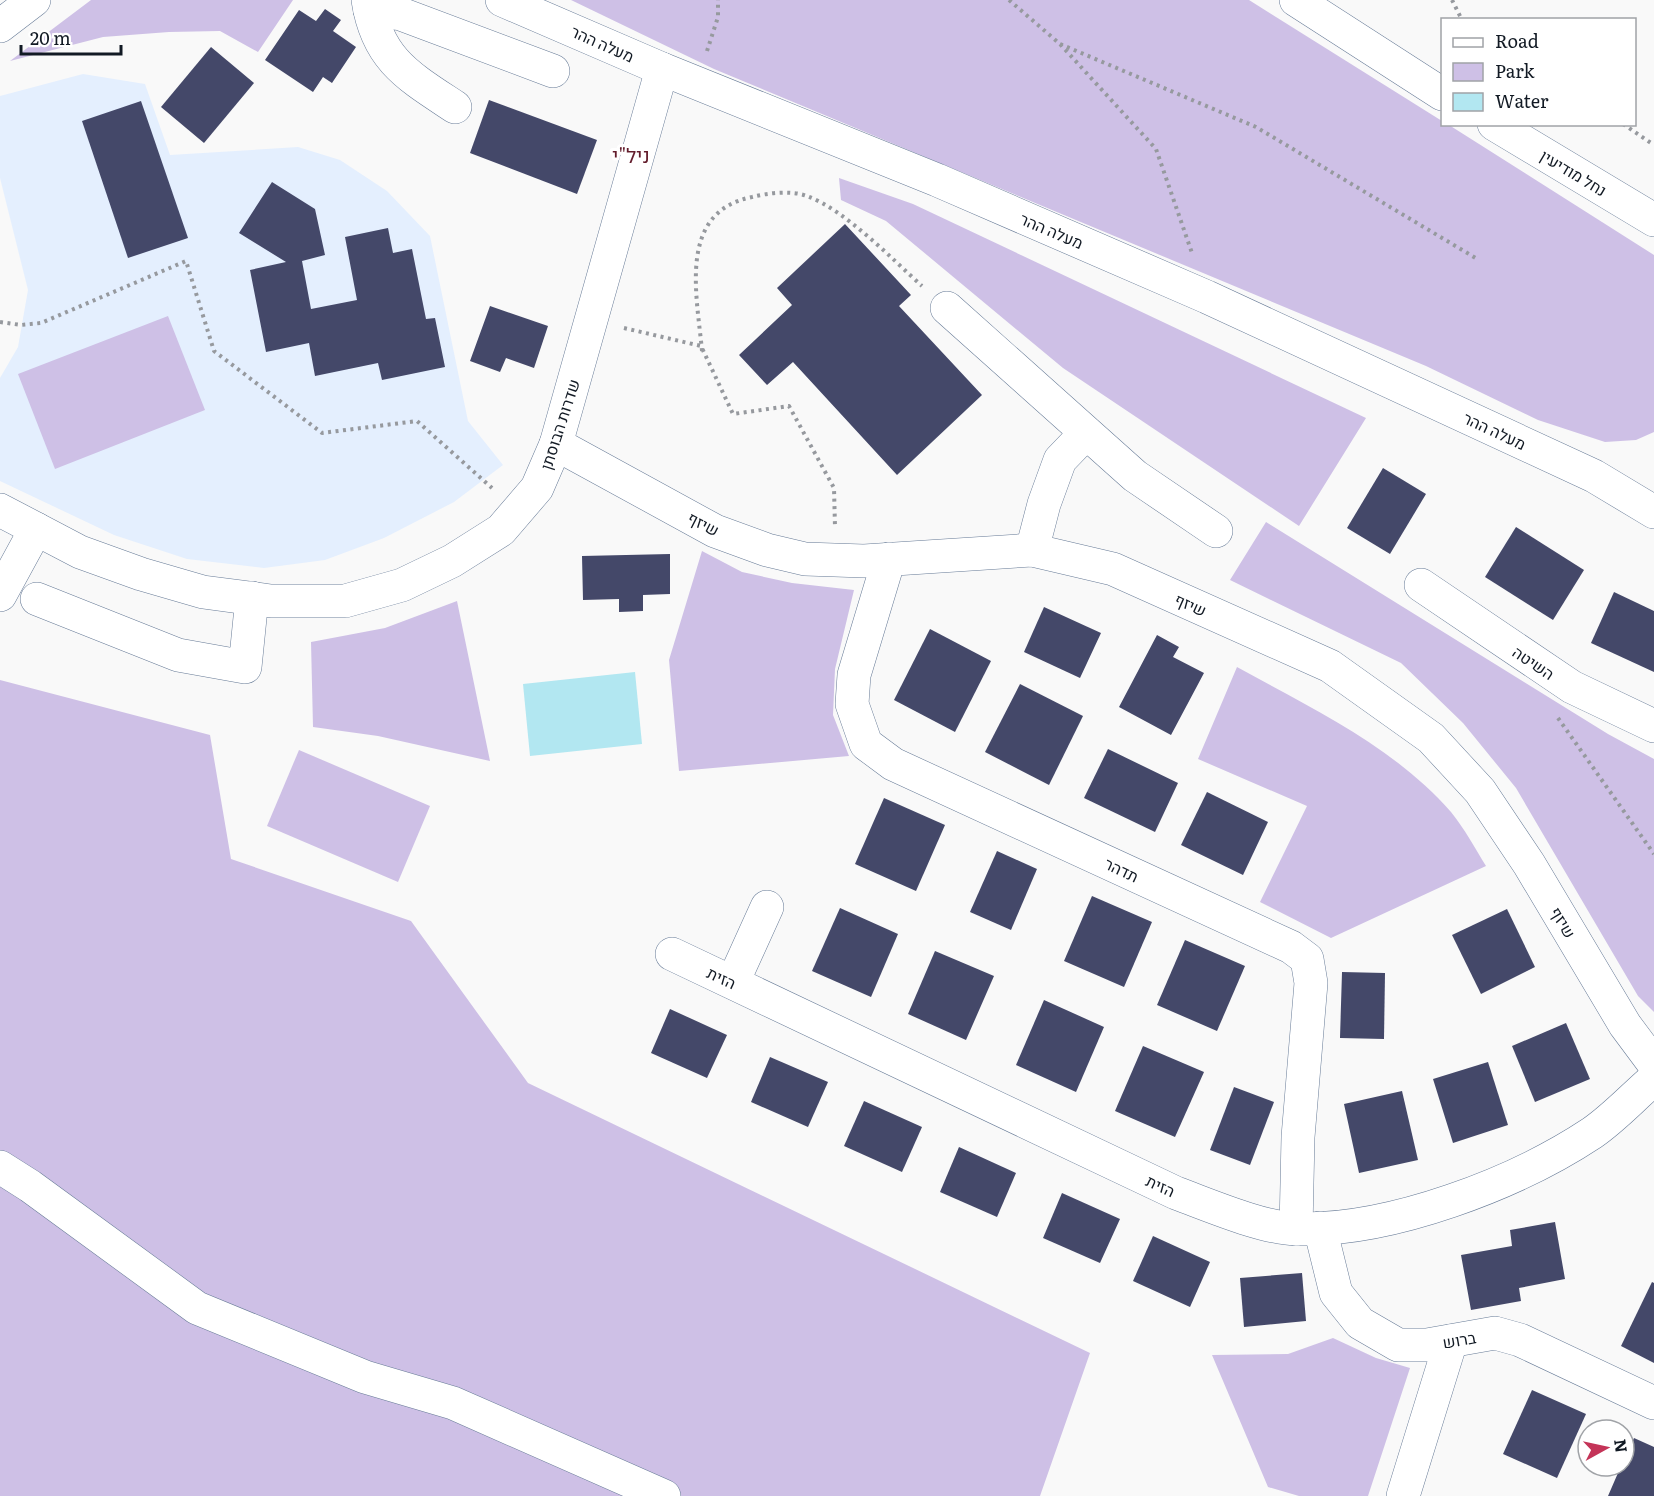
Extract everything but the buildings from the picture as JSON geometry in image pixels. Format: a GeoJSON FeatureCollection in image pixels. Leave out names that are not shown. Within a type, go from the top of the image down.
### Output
{"type":"FeatureCollection","features":[{"type":"Feature","properties":{"kind":"street"},"geometry":{"type":"LineString","coordinates":[[0,26],[34,0]]}},
{"type":"Feature","properties":{"kind":"street","name":"מעלה ההר"},"geometry":{"type":"LineString","coordinates":[[502,0],[662,69],[937,180],[1207,297],[1594,476],[1654,512]]}},
{"type":"Feature","properties":{"kind":"street"},"geometry":{"type":"LineString","coordinates":[[1296,0],[1441,93]]}},
{"type":"Feature","properties":{"kind":"street"},"geometry":{"type":"LineString","coordinates":[[455,106],[415,81],[387,55],[372,24],[369,5],[553,71]]}},
{"type":"Feature","properties":{"kind":"street","name":"שדרות הבוסתן"},"geometry":{"type":"LineString","coordinates":[[0,510],[80,552],[141,574],[203,592],[252,598],[345,601],[402,585],[452,561],[501,530],[537,488],[556,444],[662,69]]}},
{"type":"Feature","properties":{"kind":"street","name":"נחל מודיעין"},"geometry":{"type":"LineString","coordinates":[[1497,126],[1654,220]]}},
{"type":"Feature","properties":{"kind":"street"},"geometry":{"type":"LineString","coordinates":[[947,308],[1085,434],[1135,476],[1216,531]]}},
{"type":"Feature","properties":{"kind":"street"},"geometry":{"type":"LineString","coordinates":[[1032,550],[1044,504],[1060,460],[1085,434]]}},
{"type":"Feature","properties":{"kind":"street","name":"שיזף"},"geometry":{"type":"LineString","coordinates":[[556,444],[715,531],[767,550],[805,559],[836,560],[1032,550],[1113,569],[1330,666],[1431,738],[1480,791],[1529,864],[1625,1025],[1654,1064]]}},
{"type":"Feature","properties":{"kind":"street","name":"מעלה ההר"},"geometry":{"type":"LineString","coordinates":[[1594,476],[1654,488]]}},
{"type":"Feature","properties":{"kind":"street"},"geometry":{"type":"LineString","coordinates":[[0,595],[36,529]]}},
{"type":"Feature","properties":{"kind":"street","name":"תדהר"},"geometry":{"type":"LineString","coordinates":[[889,559],[854,675],[852,704],[866,744],[893,764],[1291,947],[1307,959],[1311,983],[1298,1137],[1308,1229]]}},
{"type":"Feature","properties":{"kind":"street","name":"השיטה"},"geometry":{"type":"LineString","coordinates":[[1420,585],[1572,687],[1654,726]]}},
{"type":"Feature","properties":{"kind":"street"},"geometry":{"type":"LineString","coordinates":[[37,599],[178,655],[245,668],[252,598]]}},
{"type":"Feature","properties":{"kind":"street"},"geometry":{"type":"LineString","coordinates":[[733,982],[767,907]]}},
{"type":"Feature","properties":{"kind":"street","name":"הזית"},"geometry":{"type":"LineString","coordinates":[[672,954],[1176,1193],[1241,1216],[1308,1229],[1355,1226],[1444,1203],[1508,1179],[1593,1132],[1654,1079]]}},
{"type":"Feature","properties":{"kind":"street"},"geometry":{"type":"LineString","coordinates":[[0,1167],[30,1186],[197,1308],[365,1377],[453,1404],[664,1496]]}},
{"type":"Feature","properties":{"kind":"street","name":"ברוש"},"geometry":{"type":"LineString","coordinates":[[1308,1229],[1336,1293],[1360,1323],[1398,1345],[1451,1341],[1495,1333],[1521,1340],[1654,1403]]}},
{"type":"Feature","properties":{"kind":"street"},"geometry":{"type":"LineString","coordinates":[[1403,1496],[1451,1341]]}},
{"type":"Feature","properties":{"kind":"path"},"geometry":{"type":"LineString","coordinates":[[696,83],[718,17],[718,0]]}},
{"type":"Feature","properties":{"kind":"path"},"geometry":{"type":"LineString","coordinates":[[1009,0],[1060,44],[1156,149],[1207,297]]}},
{"type":"Feature","properties":{"kind":"path"},"geometry":{"type":"LineString","coordinates":[[1452,0],[1461,18]]}},
{"type":"Feature","properties":{"kind":"path"},"geometry":{"type":"LineString","coordinates":[[1060,44],[1256,127],[1479,260]]}},
{"type":"Feature","properties":{"kind":"path"},"geometry":{"type":"LineString","coordinates":[[1626,126],[1654,144]]}},
{"type":"Feature","properties":{"kind":"path"},"geometry":{"type":"LineString","coordinates":[[702,351],[696,285],[697,254],[704,231],[717,211],[743,199],[771,193],[806,195],[846,219],[947,308]]}},
{"type":"Feature","properties":{"kind":"path"},"geometry":{"type":"LineString","coordinates":[[0,322],[21,325],[41,323],[186,261],[214,351],[322,433],[417,421],[517,511]]}},
{"type":"Feature","properties":{"kind":"path"},"geometry":{"type":"LineString","coordinates":[[591,321],[701,346],[733,414],[789,406],[834,488],[836,560]]}},
{"type":"Feature","properties":{"kind":"path"},"geometry":{"type":"LineString","coordinates":[[1546,669],[1560,723],[1654,854]]}},
{"type":"Feature","properties":{"kind":"shaded area"},"geometry":{"type":"Polygon","coordinates":[[[83,74],[145,84],[170,155],[298,147],[340,160],[387,191],[430,236],[468,421],[503,465],[454,502],[384,538],[325,560],[264,568],[187,559],[114,535],[0,481],[0,378],[18,347],[28,290],[0,178],[0,96],[83,74]]]}},
{"type":"Feature","properties":{"kind":"green space"},"geometry":{"type":"Polygon","coordinates":[[[91,0],[293,0],[258,52],[220,31],[169,32],[103,37],[10,61],[91,0]]]}},
{"type":"Feature","properties":{"kind":"green space"},"geometry":{"type":"Polygon","coordinates":[[[571,0],[1249,0],[1441,120],[1441,126],[1451,126],[1654,255],[1654,432],[1636,440],[1605,442],[1538,420],[1426,366],[714,69],[571,0]]]}},
{"type":"Feature","properties":{"kind":"green space"},"geometry":{"type":"Polygon","coordinates":[[[839,178],[913,204],[1366,418],[1299,526],[1063,368],[886,221],[841,200],[839,178]]]}},
{"type":"Feature","properties":{"kind":"green space"},"geometry":{"type":"Polygon","coordinates":[[[168,316],[205,410],[55,469],[18,374],[168,316]]]}},
{"type":"Feature","properties":{"kind":"green space"},"geometry":{"type":"Polygon","coordinates":[[[1266,522],[1608,734],[1654,759],[1654,1012],[1638,996],[1516,788],[1463,723],[1401,663],[1230,580],[1266,522]]]}},
{"type":"Feature","properties":{"kind":"green space"},"geometry":{"type":"Polygon","coordinates":[[[702,551],[742,572],[792,583],[854,590],[835,669],[833,715],[849,756],[679,771],[669,660],[702,551]]]}},
{"type":"Feature","properties":{"kind":"green space"},"geometry":{"type":"Polygon","coordinates":[[[457,601],[490,761],[378,736],[313,727],[311,642],[385,628],[457,601]]]}},
{"type":"Feature","properties":{"kind":"green space"},"geometry":{"type":"Polygon","coordinates":[[[1237,667],[1323,714],[1404,767],[1451,812],[1486,866],[1331,938],[1260,902],[1307,806],[1198,759],[1237,667]]]}},
{"type":"Feature","properties":{"kind":"green space"},"geometry":{"type":"Polygon","coordinates":[[[0,680],[210,735],[231,859],[411,921],[528,1083],[1090,1353],[1040,1496],[0,1496],[0,680]]]}},
{"type":"Feature","properties":{"kind":"green space"},"geometry":{"type":"Polygon","coordinates":[[[299,750],[430,806],[398,882],[267,826],[299,750]]]}},
{"type":"Feature","properties":{"kind":"green space"},"geometry":{"type":"Polygon","coordinates":[[[1333,1338],[1376,1358],[1410,1368],[1368,1496],[1299,1496],[1268,1487],[1212,1355],[1288,1354],[1333,1338]]]}},
{"type":"Feature","properties":{"kind":"water"},"geometry":{"type":"Polygon","coordinates":[[[635,672],[642,744],[530,756],[523,684],[635,672]]]}},
{"type":"Feature","properties":{"kind":"district","name":"ניל\"י"},"geometry":{"type":"Point","coordinates":[631,154]}}]}
